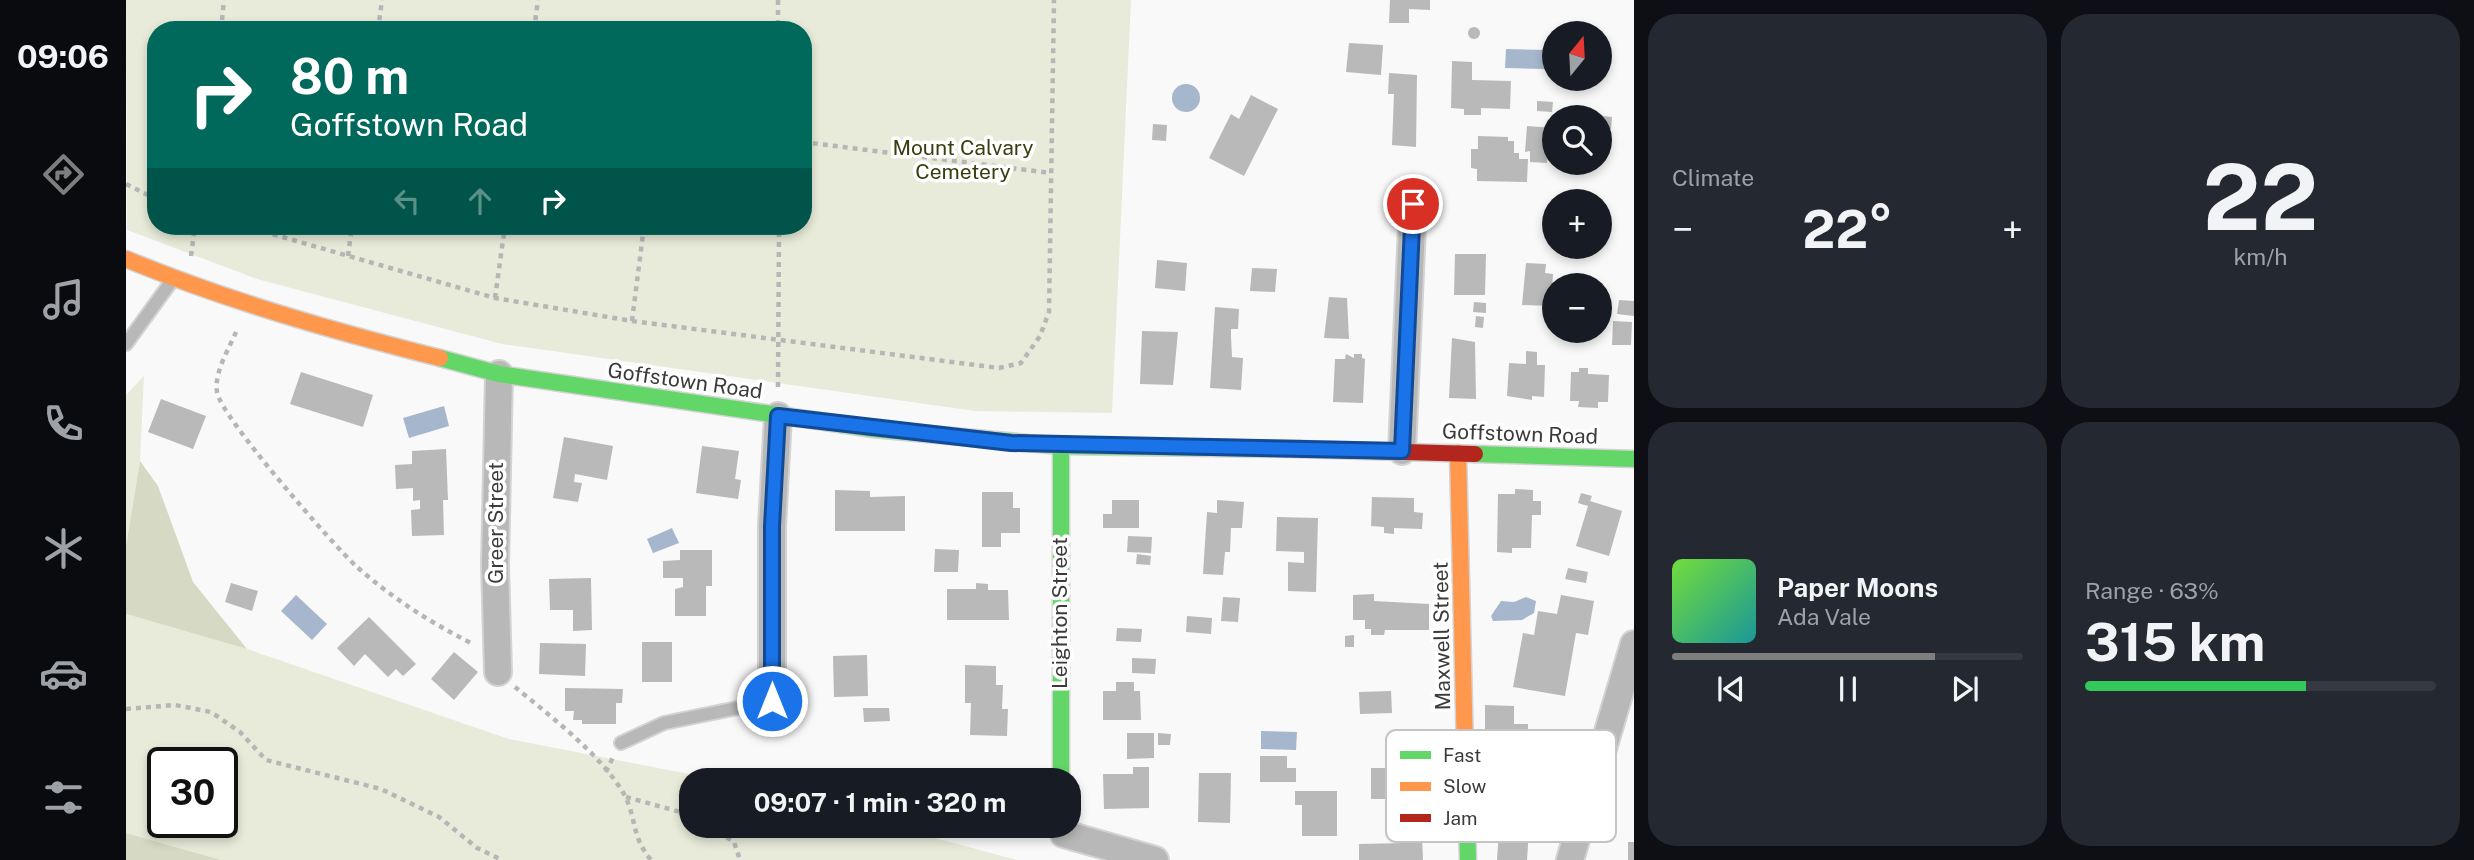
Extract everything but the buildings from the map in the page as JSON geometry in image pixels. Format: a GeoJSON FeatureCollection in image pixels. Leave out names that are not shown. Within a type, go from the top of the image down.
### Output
{"type":"FeatureCollection","features":[{"type":"Feature","properties":{"kind":"main road","name":"Goffstown Road"},"geometry":{"type":"LineString","coordinates":[[126,259],[173,279],[248,305],[369,342],[499,374],[886,431],[1060,446],[1402,451],[1634,459]]}},
{"type":"Feature","properties":{"kind":"main road","name":"Leighton Street"},"geometry":{"type":"LineString","coordinates":[[1060,446],[1061,768]]}},
{"type":"Feature","properties":{"kind":"main road","name":"Maxwell Street"},"geometry":{"type":"LineString","coordinates":[[1458,453],[1465,730]]}},
{"type":"Feature","properties":{"kind":"main road","name":"Maxwell Street"},"geometry":{"type":"LineString","coordinates":[[1468,842],[1468,860]]}},
{"type":"Feature","properties":{"kind":"street"},"geometry":{"type":"LineString","coordinates":[[1402,451],[1413,204]]}},
{"type":"Feature","properties":{"kind":"street","name":"Greer Street"},"geometry":{"type":"LineString","coordinates":[[498,664],[495,565],[499,374]]}},
{"type":"Feature","properties":{"kind":"street"},"geometry":{"type":"LineString","coordinates":[[772,701],[772,526],[778,416]]}},
{"type":"Feature","properties":{"kind":"street"},"geometry":{"type":"LineString","coordinates":[[1609,730],[1634,644]]}},
{"type":"Feature","properties":{"kind":"street"},"geometry":{"type":"LineString","coordinates":[[1081,836],[1155,860]]}},
{"type":"Feature","properties":{"kind":"street"},"geometry":{"type":"LineString","coordinates":[[1570,860],[1575,842]]}},
{"type":"Feature","properties":{"kind":"lane"},"geometry":{"type":"LineString","coordinates":[[126,344],[173,279]]}},
{"type":"Feature","properties":{"kind":"lane"},"geometry":{"type":"LineString","coordinates":[[621,743],[664,723],[772,701]]}},
{"type":"Feature","properties":{"kind":"path"},"geometry":{"type":"LineString","coordinates":[[222,21],[224,0]]}},
{"type":"Feature","properties":{"kind":"path"},"geometry":{"type":"LineString","coordinates":[[379,21],[382,0]]}},
{"type":"Feature","properties":{"kind":"path"},"geometry":{"type":"LineString","coordinates":[[535,21],[538,0]]}},
{"type":"Feature","properties":{"kind":"path"},"geometry":{"type":"LineString","coordinates":[[778,0],[778,21]]}},
{"type":"Feature","properties":{"kind":"path"},"geometry":{"type":"LineString","coordinates":[[275,235],[495,298],[632,321],[999,368],[1021,363],[1040,336],[1049,312],[1054,0]]}},
{"type":"Feature","properties":{"kind":"path"},"geometry":{"type":"LineString","coordinates":[[812,143],[1051,173]]}},
{"type":"Feature","properties":{"kind":"path"},"geometry":{"type":"LineString","coordinates":[[126,184],[147,194]]}},
{"type":"Feature","properties":{"kind":"path"},"geometry":{"type":"LineString","coordinates":[[348,256],[351,235]]}},
{"type":"Feature","properties":{"kind":"path"},"geometry":{"type":"LineString","coordinates":[[495,298],[505,235]]}},
{"type":"Feature","properties":{"kind":"path"},"geometry":{"type":"LineString","coordinates":[[632,321],[643,235]]}},
{"type":"Feature","properties":{"kind":"path"},"geometry":{"type":"LineString","coordinates":[[778,416],[779,235]]}},
{"type":"Feature","properties":{"kind":"path"},"geometry":{"type":"LineString","coordinates":[[248,305],[220,368],[217,393],[231,423],[356,566],[426,620],[498,664],[582,743],[625,797],[638,845],[651,860]]}},
{"type":"Feature","properties":{"kind":"path"},"geometry":{"type":"LineString","coordinates":[[126,709],[175,705],[211,712],[240,732],[266,760],[283,767],[381,789],[439,817],[477,848],[502,860]]}},
{"type":"Feature","properties":{"kind":"path"},"geometry":{"type":"LineString","coordinates":[[625,797],[679,812]]}},
{"type":"Feature","properties":{"kind":"path"},"geometry":{"type":"LineString","coordinates":[[728,838],[734,842],[740,860]]}},
{"type":"Feature","properties":{"kind":"green space","name":"Mount Calvary Cemetery"},"geometry":{"type":"Polygon","coordinates":[[[126,0],[1131,0],[1112,413],[975,411],[502,344],[257,279],[127,230],[126,0]]]}},
{"type":"Feature","properties":{"kind":"green space"},"geometry":{"type":"Polygon","coordinates":[[[144,376],[140,461],[126,546],[126,395],[144,376]]]}},
{"type":"Feature","properties":{"kind":"green space"},"geometry":{"type":"Polygon","coordinates":[[[140,461],[158,486],[193,582],[247,649],[126,614],[126,546],[140,461]]]}},
{"type":"Feature","properties":{"kind":"green space"},"geometry":{"type":"Polygon","coordinates":[[[126,614],[247,649],[509,739],[679,772],[679,838],[935,838],[1017,860],[221,860],[126,833],[126,614]]]}},
{"type":"Feature","properties":{"kind":"green space"},"geometry":{"type":"Polygon","coordinates":[[[126,833],[221,860],[126,860],[126,833]]]}},
{"type":"Feature","properties":{"kind":"water"},"geometry":{"type":"Polygon","coordinates":[[[1506,49],[1542,50],[1542,69],[1505,68],[1506,49]]]}},
{"type":"Feature","properties":{"kind":"water"},"geometry":{"type":"Polygon","coordinates":[[[1186,84],[1196,88],[1200,98],[1196,108],[1186,112],[1176,108],[1172,98],[1176,88],[1186,84]]]}},
{"type":"Feature","properties":{"kind":"water"},"geometry":{"type":"Polygon","coordinates":[[[444,406],[449,426],[409,438],[403,418],[444,406]]]}},
{"type":"Feature","properties":{"kind":"water"},"geometry":{"type":"Polygon","coordinates":[[[672,528],[679,543],[653,553],[647,539],[672,528]]]}},
{"type":"Feature","properties":{"kind":"water"},"geometry":{"type":"Polygon","coordinates":[[[296,595],[327,624],[312,640],[281,611],[296,595]]]}},
{"type":"Feature","properties":{"kind":"water"},"geometry":{"type":"Polygon","coordinates":[[[1526,597],[1536,601],[1534,613],[1522,620],[1493,621],[1491,616],[1501,601],[1514,602],[1526,597]]]}},
{"type":"Feature","properties":{"kind":"water"},"geometry":{"type":"Polygon","coordinates":[[[1261,731],[1297,732],[1296,750],[1261,749],[1261,731]]]}},
{"type":"Feature","properties":{"kind":"traffic: fast"},"geometry":{"type":"LineString","coordinates":[[440,358],[499,374],[873,429],[1061,446],[1300,449]]}},
{"type":"Feature","properties":{"kind":"traffic: fast"},"geometry":{"type":"LineString","coordinates":[[1061,446],[1061,768]]}},
{"type":"Feature","properties":{"kind":"traffic: fast"},"geometry":{"type":"LineString","coordinates":[[1475,454],[1634,459]]}},
{"type":"Feature","properties":{"kind":"traffic: fast"},"geometry":{"type":"LineString","coordinates":[[1468,842],[1468,860]]}},
{"type":"Feature","properties":{"kind":"traffic: slow"},"geometry":{"type":"LineString","coordinates":[[126,259],[281,314],[440,358]]}},
{"type":"Feature","properties":{"kind":"traffic: slow"},"geometry":{"type":"LineString","coordinates":[[1458,453],[1464,730]]}},
{"type":"Feature","properties":{"kind":"traffic: jam"},"geometry":{"type":"LineString","coordinates":[[1300,449],[1475,454]]}},
{"type":"Feature","properties":{"kind":"route"},"geometry":{"type":"LineString","coordinates":[[772,701],[772,526],[778,416],[873,429],[1060,446],[1402,451],[1413,204]]}}]}
